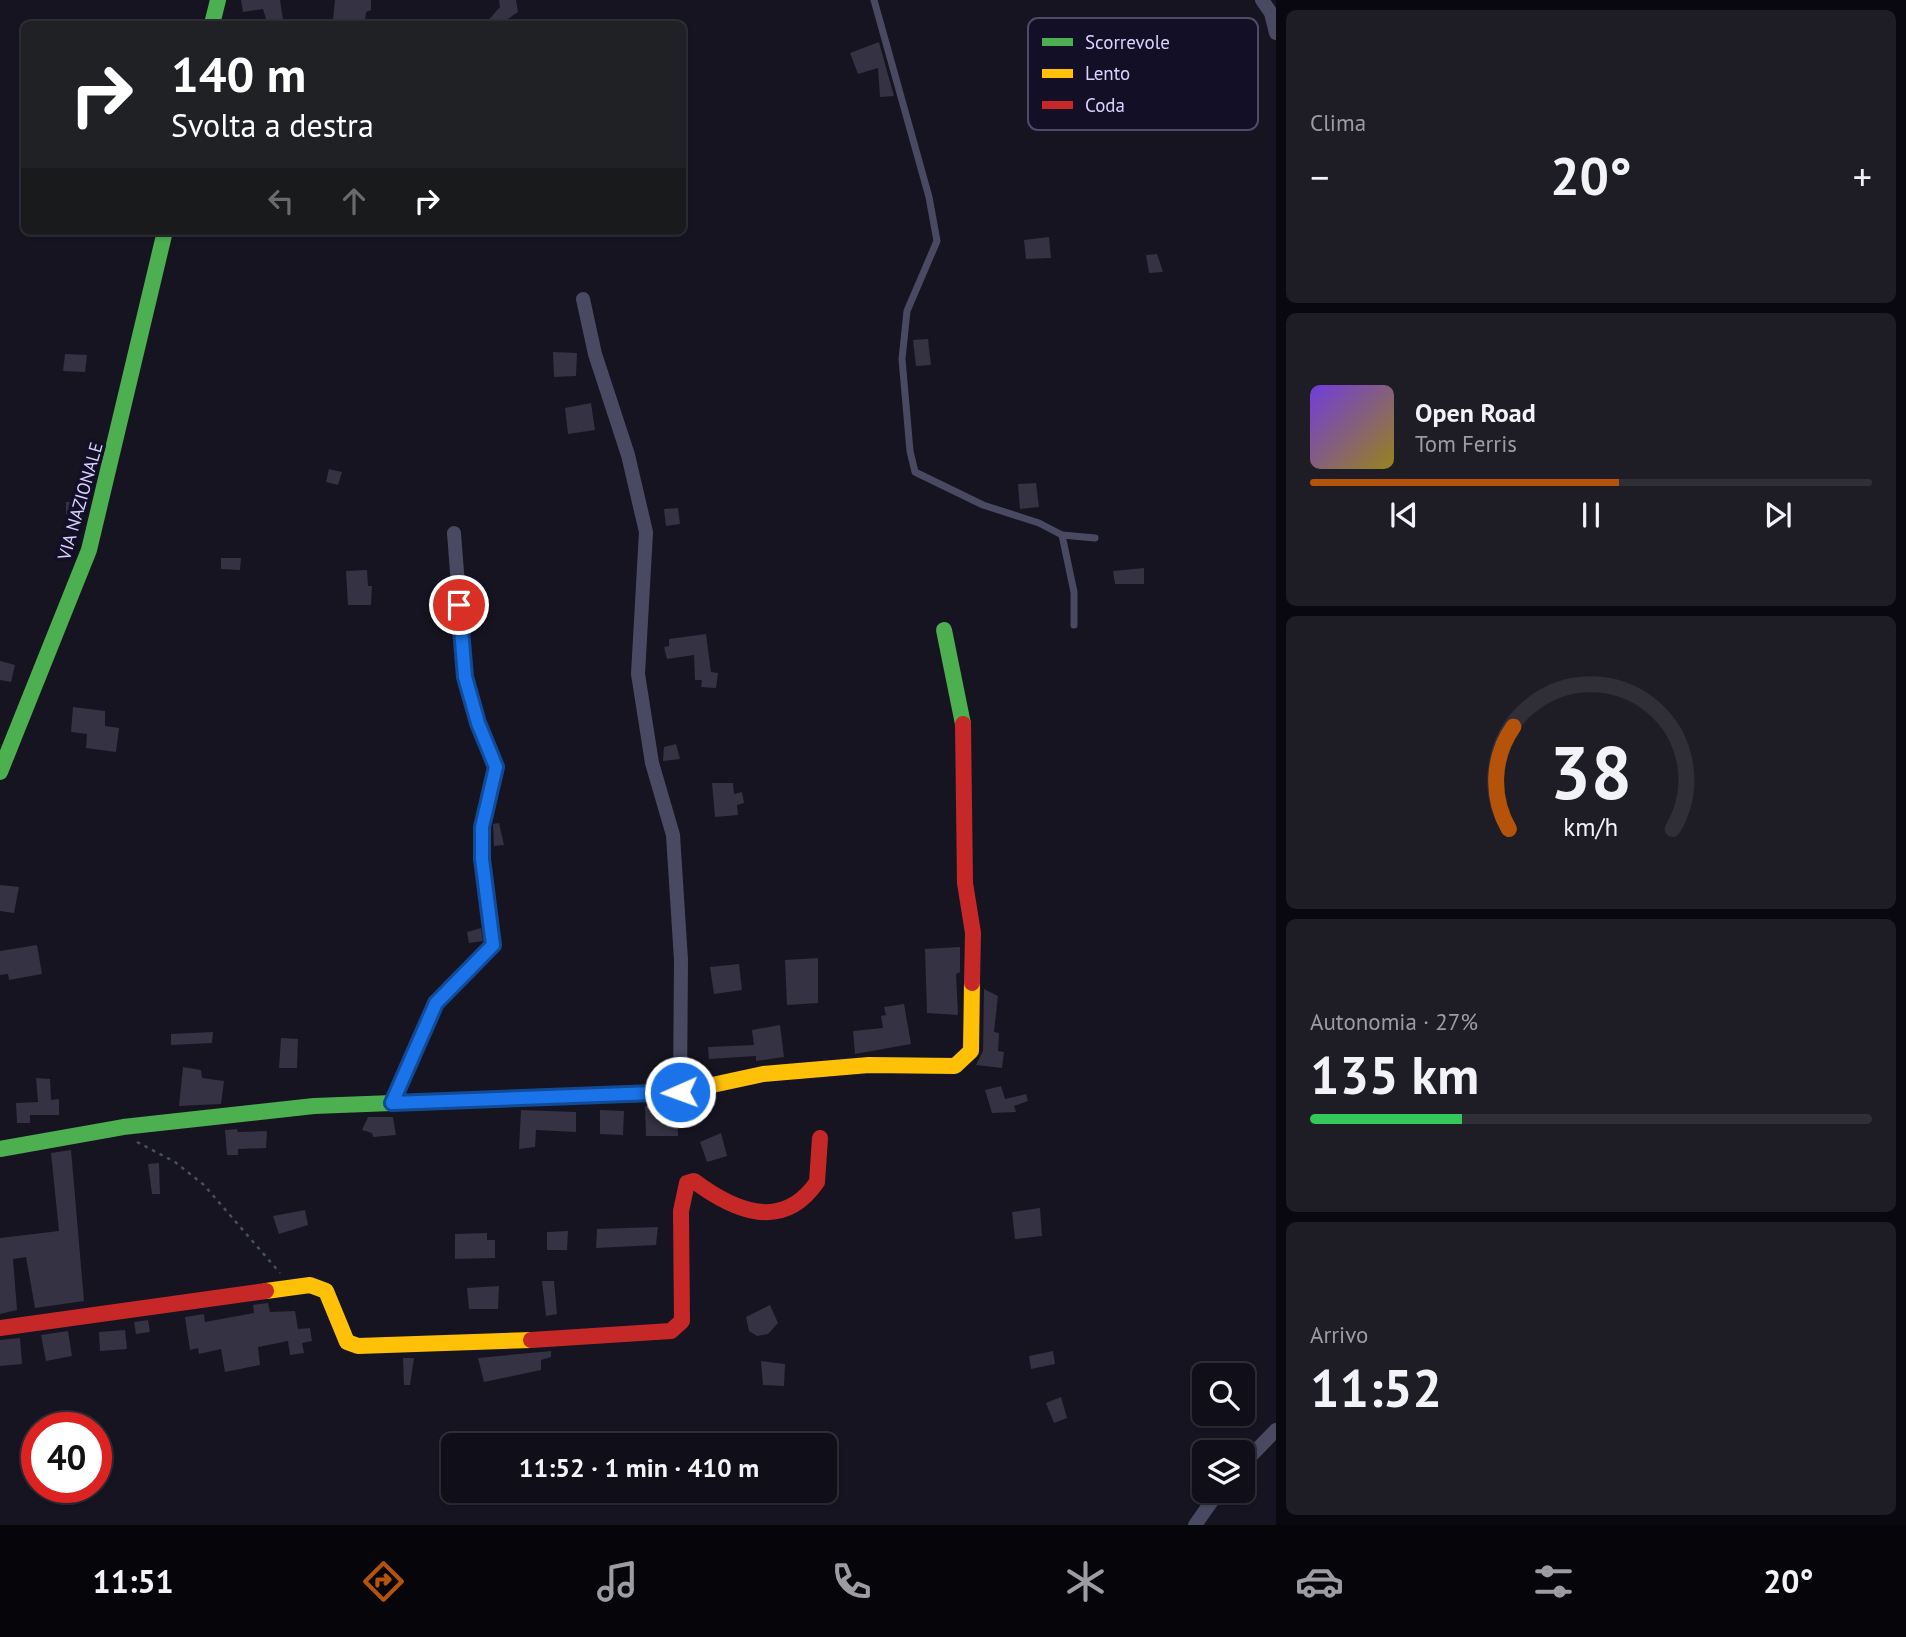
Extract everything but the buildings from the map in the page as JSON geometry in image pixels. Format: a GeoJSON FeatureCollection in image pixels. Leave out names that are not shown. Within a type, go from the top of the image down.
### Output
{"type":"FeatureCollection","features":[{"type":"Feature","properties":{"kind":"street"},"geometry":{"type":"LineString","coordinates":[[213,21],[218,0]]}},
{"type":"Feature","properties":{"kind":"street"},"geometry":{"type":"LineString","coordinates":[[1262,0],[1270,13],[1276,33]]}},
{"type":"Feature","properties":{"kind":"street","name":"VIA NAZIONALE"},"geometry":{"type":"LineString","coordinates":[[0,772],[89,550],[164,235]]}},
{"type":"Feature","properties":{"kind":"street"},"geometry":{"type":"LineString","coordinates":[[583,299],[595,354],[628,455],[646,532],[638,674],[652,763],[673,835],[681,960],[680,1092]]}},
{"type":"Feature","properties":{"kind":"street"},"geometry":{"type":"LineString","coordinates":[[392,1103],[436,1003],[493,945],[482,838],[496,767],[478,723],[465,677],[454,533]]}},
{"type":"Feature","properties":{"kind":"street"},"geometry":{"type":"LineString","coordinates":[[0,1149],[123,1127],[314,1106],[680,1092],[763,1074],[869,1065],[955,1066],[966,1059],[971,1051],[973,933],[965,883],[965,737],[944,630]]}},
{"type":"Feature","properties":{"kind":"street"},"geometry":{"type":"LineString","coordinates":[[0,1328],[310,1285],[327,1291],[346,1342],[358,1346],[442,1345],[671,1331],[682,1321],[681,1211],[687,1183],[694,1181],[725,1205],[762,1215],[779,1212],[807,1193],[817,1182],[820,1138]]}},
{"type":"Feature","properties":{"kind":"street"},"geometry":{"type":"LineString","coordinates":[[1255,1452],[1276,1430]]}},
{"type":"Feature","properties":{"kind":"street"},"geometry":{"type":"LineString","coordinates":[[1195,1525],[1211,1503]]}},
{"type":"Feature","properties":{"kind":"lane"},"geometry":{"type":"LineString","coordinates":[[874,0],[929,197],[937,241],[907,311],[902,359],[910,451],[915,472],[983,505],[1039,523],[1062,535],[1095,538]]}},
{"type":"Feature","properties":{"kind":"lane"},"geometry":{"type":"LineString","coordinates":[[1062,535],[1074,592],[1074,625]]}},
{"type":"Feature","properties":{"kind":"path"},"geometry":{"type":"LineString","coordinates":[[123,1127],[131,1139],[175,1162],[204,1185],[283,1277],[288,1287]]}},
{"type":"Feature","properties":{"kind":"traffic: fast"},"geometry":{"type":"LineString","coordinates":[[213,21],[218,0]]}},
{"type":"Feature","properties":{"kind":"traffic: fast"},"geometry":{"type":"LineString","coordinates":[[0,772],[89,550],[164,235]]}},
{"type":"Feature","properties":{"kind":"traffic: fast"},"geometry":{"type":"LineString","coordinates":[[944,630],[963,724]]}},
{"type":"Feature","properties":{"kind":"traffic: fast"},"geometry":{"type":"LineString","coordinates":[[0,1149],[123,1127],[314,1106],[629,1094]]}},
{"type":"Feature","properties":{"kind":"traffic: slow"},"geometry":{"type":"LineString","coordinates":[[629,1094],[680,1092],[763,1074],[869,1065],[955,1066],[971,1051],[972,983]]}},
{"type":"Feature","properties":{"kind":"traffic: slow"},"geometry":{"type":"LineString","coordinates":[[266,1291],[310,1285],[326,1291],[347,1342],[358,1346],[531,1340]]}},
{"type":"Feature","properties":{"kind":"traffic: jam"},"geometry":{"type":"LineString","coordinates":[[963,724],[965,883],[973,933],[972,983]]}},
{"type":"Feature","properties":{"kind":"traffic: jam"},"geometry":{"type":"LineString","coordinates":[[531,1340],[671,1331],[682,1321],[681,1211],[687,1183],[694,1181],[725,1201],[757,1212],[773,1212],[788,1207],[803,1198],[817,1182],[820,1138]]}},
{"type":"Feature","properties":{"kind":"traffic: jam"},"geometry":{"type":"LineString","coordinates":[[0,1328],[266,1291]]}},
{"type":"Feature","properties":{"kind":"route"},"geometry":{"type":"LineString","coordinates":[[459,605],[465,677],[478,723],[496,767],[482,827],[482,859],[493,945],[458,977],[436,1003],[392,1103],[680,1092]]}}]}
